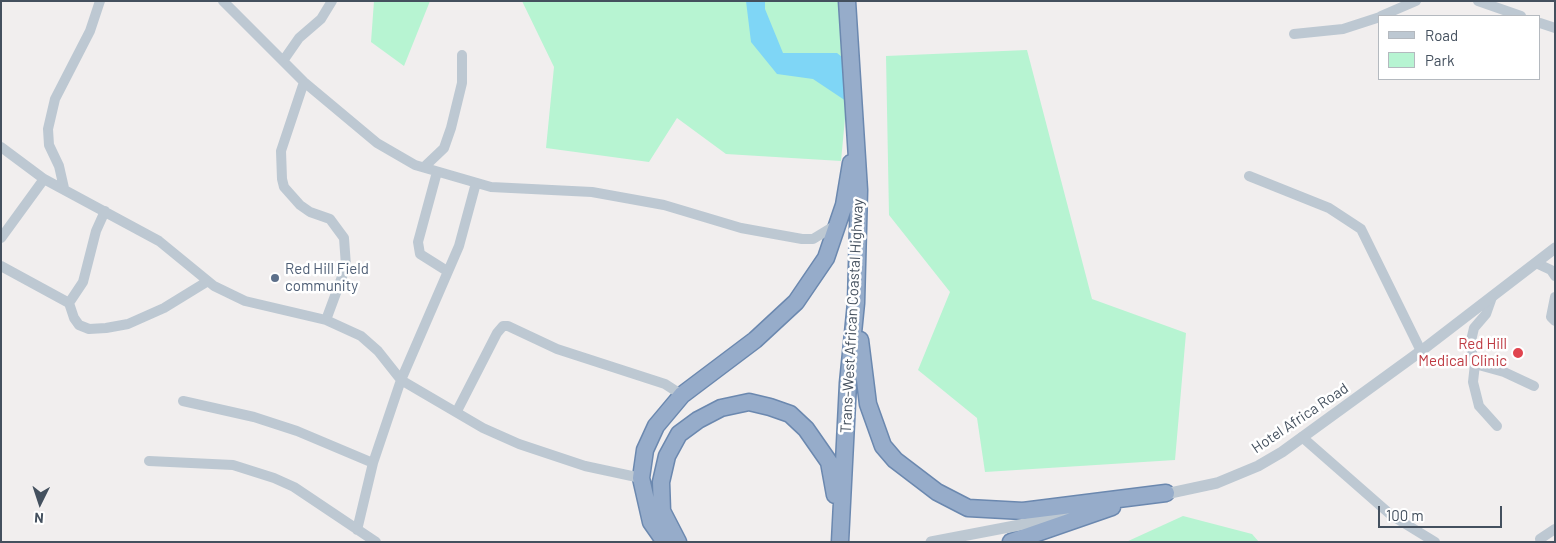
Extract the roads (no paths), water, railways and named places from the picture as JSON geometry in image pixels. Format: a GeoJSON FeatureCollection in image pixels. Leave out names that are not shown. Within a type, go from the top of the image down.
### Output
{"type":"FeatureCollection","features":[{"type":"Feature","properties":{"kind":"highway","name":"Trans-West African Coastal Highway"},"geometry":{"type":"LineString","coordinates":[[840,539],[848,383],[856,303],[860,190],[847,1]]}},
{"type":"Feature","properties":{"kind":"highway"},"geometry":{"type":"LineString","coordinates":[[665,542],[651,522],[641,478],[645,450],[656,426],[682,395],[756,340],[796,302],[826,258],[844,204],[856,131]]}},
{"type":"Feature","properties":{"kind":"highway"},"geometry":{"type":"LineString","coordinates":[[856,303],[868,404],[883,446],[894,460],[936,492],[968,508],[1023,510],[1166,493]]}},
{"type":"Feature","properties":{"kind":"highway"},"geometry":{"type":"LineString","coordinates":[[678,542],[662,511],[661,482],[667,456],[679,434],[698,420],[721,408],[749,402],[790,414],[806,429],[829,462],[833,479],[840,539]]}},
{"type":"Feature","properties":{"kind":"highway"},"geometry":{"type":"LineString","coordinates":[[1010,542],[1116,506]]}},
{"type":"Feature","properties":{"kind":"street"},"geometry":{"type":"LineString","coordinates":[[64,188],[59,166],[49,145],[48,129],[55,100],[90,31],[100,1]]}},
{"type":"Feature","properties":{"kind":"street"},"geometry":{"type":"LineString","coordinates":[[223,1],[304,82],[377,143],[415,165],[491,187],[592,192],[664,206],[741,228],[802,239],[823,234],[839,223]]}},
{"type":"Feature","properties":{"kind":"street"},"geometry":{"type":"LineString","coordinates":[[283,61],[299,38],[321,19],[332,1]]}},
{"type":"Feature","properties":{"kind":"street"},"geometry":{"type":"LineString","coordinates":[[1382,15],[1416,1]]}},
{"type":"Feature","properties":{"kind":"street"},"geometry":{"type":"LineString","coordinates":[[1478,1],[1518,15]]}},
{"type":"Feature","properties":{"kind":"street"},"geometry":{"type":"LineString","coordinates":[[1294,34],[1343,29],[1378,17]]}},
{"type":"Feature","properties":{"kind":"street"},"geometry":{"type":"LineString","coordinates":[[1541,23],[1555,28]]}},
{"type":"Feature","properties":{"kind":"street"},"geometry":{"type":"LineString","coordinates":[[424,167],[444,148],[451,128],[462,83],[462,55]]}},
{"type":"Feature","properties":{"kind":"street"},"geometry":{"type":"LineString","coordinates":[[304,82],[280,151],[282,179],[284,187],[300,205],[310,212],[330,219],[344,238],[346,266],[326,320]]}},
{"type":"Feature","properties":{"kind":"street"},"geometry":{"type":"LineString","coordinates":[[1,148],[44,179],[64,188],[159,241],[208,281],[245,301],[326,320],[361,336],[378,351],[401,380],[457,411],[483,428],[519,444],[585,466],[641,478]]}},
{"type":"Feature","properties":{"kind":"street"},"geometry":{"type":"LineString","coordinates":[[437,172],[418,242],[420,254],[447,271]]}},
{"type":"Feature","properties":{"kind":"street"},"geometry":{"type":"LineString","coordinates":[[1249,176],[1329,208],[1361,229],[1421,351]]}},
{"type":"Feature","properties":{"kind":"street"},"geometry":{"type":"LineString","coordinates":[[1,238],[44,179]]}},
{"type":"Feature","properties":{"kind":"street"},"geometry":{"type":"LineString","coordinates":[[357,530],[373,463],[401,380],[459,246],[476,183]]}},
{"type":"Feature","properties":{"kind":"street"},"geometry":{"type":"LineString","coordinates":[[69,303],[83,282],[96,230],[105,211]]}},
{"type":"Feature","properties":{"kind":"street","name":"Hotel Africa Road"},"geometry":{"type":"LineString","coordinates":[[931,542],[1116,506],[1216,483],[1250,469],[1282,452],[1421,351],[1555,248]]}},
{"type":"Feature","properties":{"kind":"street"},"geometry":{"type":"LineString","coordinates":[[1536,263],[1550,270],[1555,276]]}},
{"type":"Feature","properties":{"kind":"street"},"geometry":{"type":"LineString","coordinates":[[1,266],[69,303],[74,318],[79,325],[89,329],[128,324],[164,308],[208,281]]}},
{"type":"Feature","properties":{"kind":"street"},"geometry":{"type":"LineString","coordinates":[[1492,297],[1486,314],[1474,328],[1470,345],[1475,364],[1472,382],[1479,406],[1497,426]]}},
{"type":"Feature","properties":{"kind":"street"},"geometry":{"type":"LineString","coordinates":[[1555,297],[1551,317],[1555,321]]}},
{"type":"Feature","properties":{"kind":"street"},"geometry":{"type":"LineString","coordinates":[[457,411],[497,333],[503,326],[508,326],[557,349],[665,384],[682,395]]}},
{"type":"Feature","properties":{"kind":"street"},"geometry":{"type":"LineString","coordinates":[[1475,364],[1504,372],[1534,386]]}},
{"type":"Feature","properties":{"kind":"street"},"geometry":{"type":"LineString","coordinates":[[183,401],[254,417],[297,431],[373,463]]}},
{"type":"Feature","properties":{"kind":"street"},"geometry":{"type":"LineString","coordinates":[[1302,437],[1391,516],[1435,542]]}},
{"type":"Feature","properties":{"kind":"street"},"geometry":{"type":"LineString","coordinates":[[149,461],[233,465],[274,478],[294,487],[376,542]]}},
{"type":"Feature","properties":{"kind":"street"},"geometry":{"type":"LineString","coordinates":[[1540,539],[1555,529]]}},
{"type":"Feature","properties":{"kind":"water"},"geometry":{"type":"Polygon","coordinates":[[[746,1],[765,1],[765,9],[783,53],[837,53],[852,65],[849,103],[813,79],[777,74],[751,42],[746,1]]]}},
{"type":"Feature","properties":{"kind":"place","name":"Red Hill Field community"},"geometry":{"type":"Point","coordinates":[275,278]}},
{"type":"Feature","properties":{"kind":"place","name":"Red Hill Medical Clinic"},"geometry":{"type":"Point","coordinates":[1518,353]}}]}
